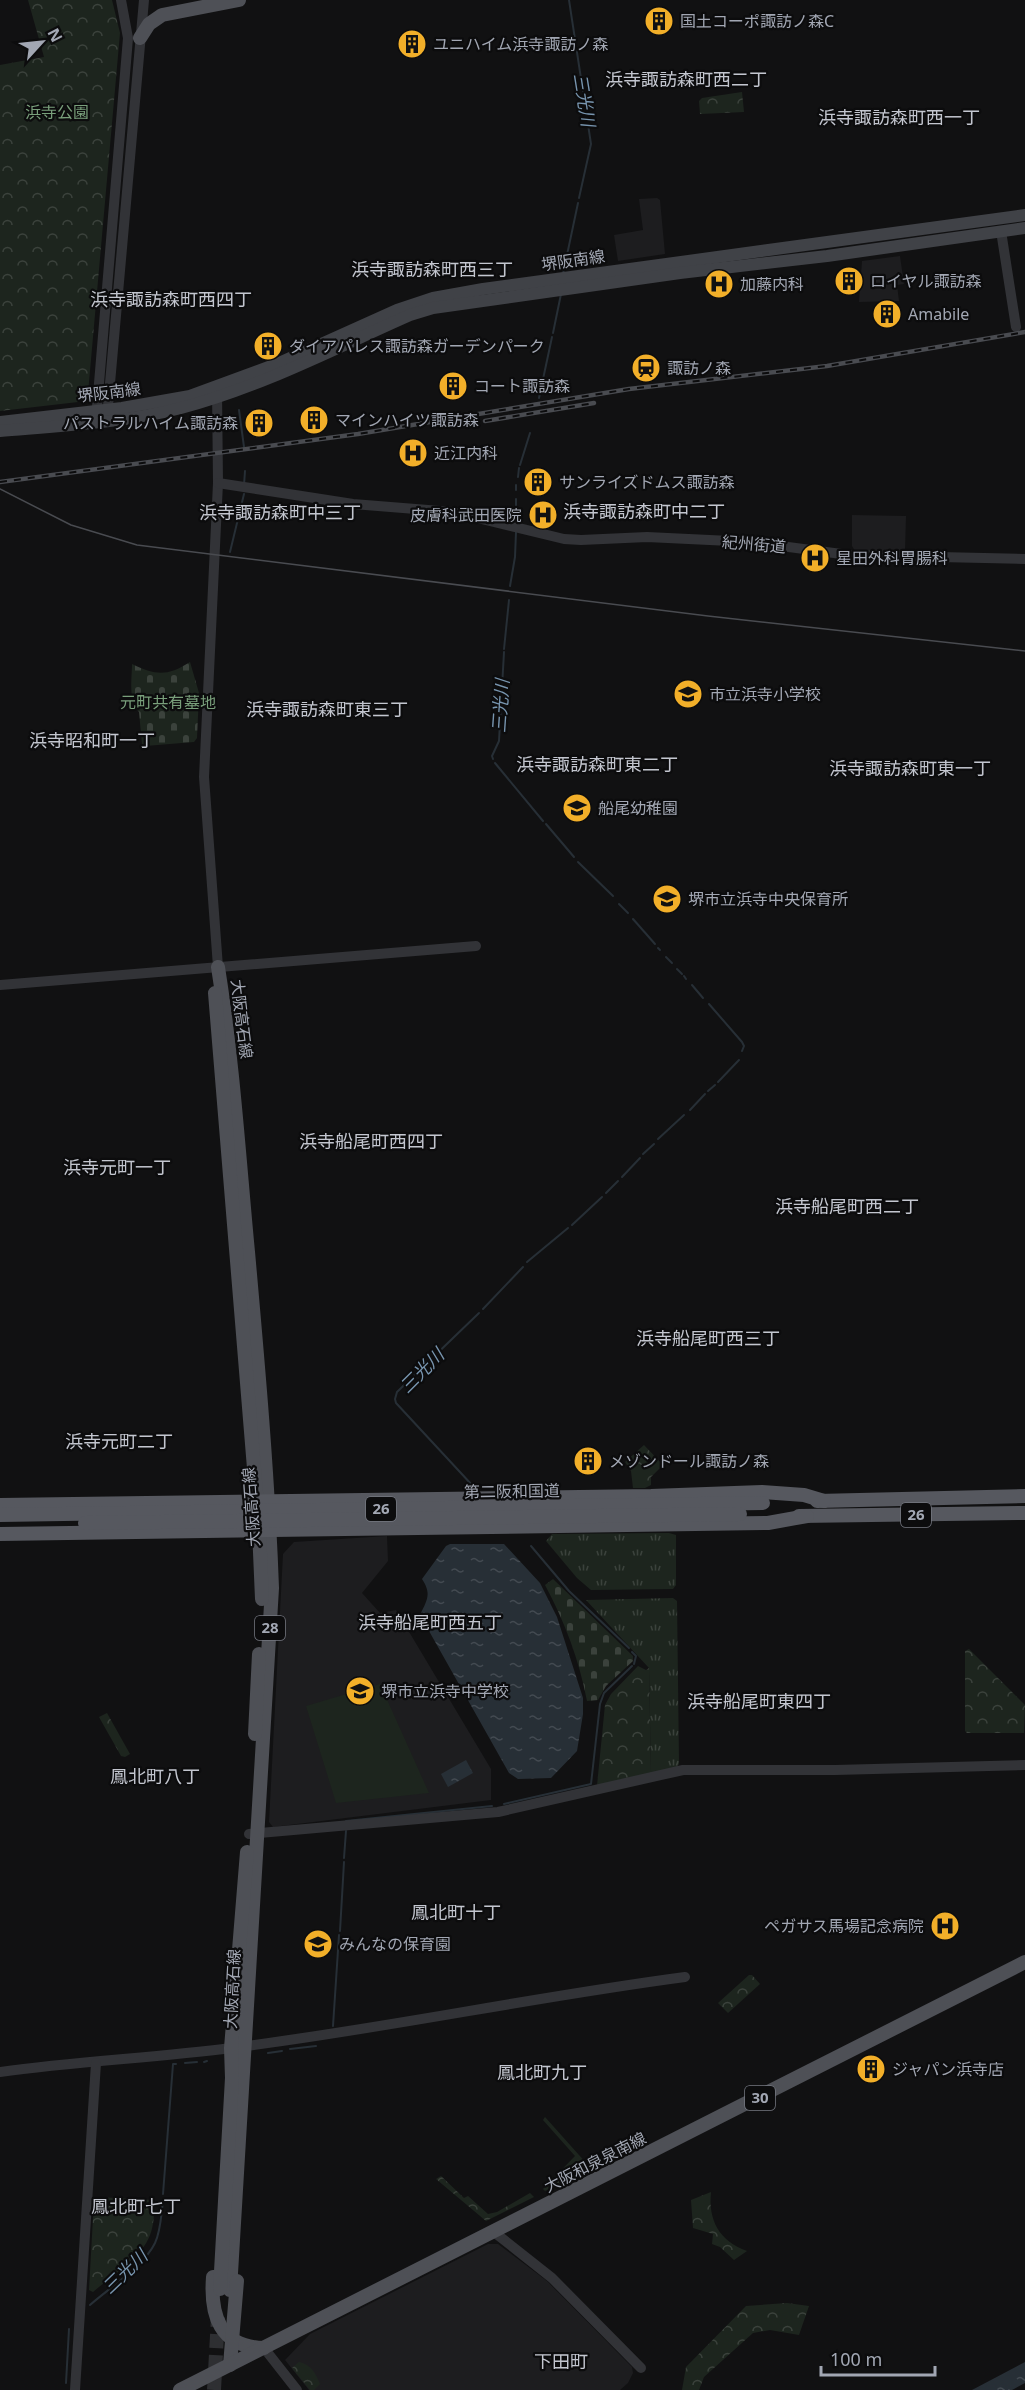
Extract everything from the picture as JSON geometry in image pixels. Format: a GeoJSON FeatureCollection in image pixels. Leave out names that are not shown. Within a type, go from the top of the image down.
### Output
{"type":"FeatureCollection","features":[{"type":"Feature","properties":{"kind":"highway","name":"26"},"geometry":{"type":"LineString","coordinates":[[0,1505],[631,1497],[762,1492],[804,1495],[824,1501]]}},
{"type":"Feature","properties":{"kind":"highway","name":"第二阪和国道"},"geometry":{"type":"LineString","coordinates":[[0,1515],[763,1503],[1025,1496]]}},
{"type":"Feature","properties":{"kind":"highway","name":"第二阪和国道"},"geometry":{"type":"LineString","coordinates":[[0,1525],[740,1514],[807,1516],[1025,1513]]}},
{"type":"Feature","properties":{"kind":"highway","name":"26"},"geometry":{"type":"LineString","coordinates":[[0,1534],[768,1523],[807,1516]]}},
{"type":"Feature","properties":{"kind":"main road"},"geometry":{"type":"LineString","coordinates":[[136,38],[149,24],[162,15],[239,0]]}},
{"type":"Feature","properties":{"kind":"main road","name":"堺阪南線"},"geometry":{"type":"LineString","coordinates":[[561,284],[1025,215]]}},
{"type":"Feature","properties":{"kind":"main road","name":"堺阪南線"},"geometry":{"type":"LineString","coordinates":[[0,431],[102,416],[217,391],[398,310],[433,298],[691,271],[955,239],[1025,228]]}},
{"type":"Feature","properties":{"kind":"main road","name":"堺阪南線"},"geometry":{"type":"LineString","coordinates":[[0,422],[102,416]]}},
{"type":"Feature","properties":{"kind":"main road","name":"大阪高石線"},"geometry":{"type":"LineString","coordinates":[[218,967],[214,997],[272,1599],[238,2047],[232,2078],[225,2290]]}},
{"type":"Feature","properties":{"kind":"main road","name":"大阪和泉泉南線"},"geometry":{"type":"LineString","coordinates":[[180,2390],[1025,1962]]}},
{"type":"Feature","properties":{"kind":"main road"},"geometry":{"type":"LineString","coordinates":[[230,2365],[232,2338],[249,2078],[238,2047],[226,2061],[212,2283],[213,2307],[220,2327],[228,2338],[232,2338],[247,2348],[264,2348]]}},
{"type":"Feature","properties":{"kind":"street"},"geometry":{"type":"LineString","coordinates":[[121,0],[136,38]]}},
{"type":"Feature","properties":{"kind":"street"},"geometry":{"type":"LineString","coordinates":[[102,416],[136,38],[144,0]]}},
{"type":"Feature","properties":{"kind":"street"},"geometry":{"type":"LineString","coordinates":[[1001,231],[1016,327]]}},
{"type":"Feature","properties":{"kind":"street"},"geometry":{"type":"LineString","coordinates":[[217,391],[218,483],[204,777],[218,967]]}},
{"type":"Feature","properties":{"kind":"street","name":"紀州街道"},"geometry":{"type":"LineString","coordinates":[[218,483],[353,504],[453,512],[564,539],[647,537],[751,542],[849,555],[1025,559]]}},
{"type":"Feature","properties":{"kind":"street"},"geometry":{"type":"LineString","coordinates":[[0,985],[476,946]]}},
{"type":"Feature","properties":{"kind":"street"},"geometry":{"type":"LineString","coordinates":[[253,1834],[498,1812],[683,1770],[835,1770],[1025,1765]]}},
{"type":"Feature","properties":{"kind":"street"},"geometry":{"type":"LineString","coordinates":[[0,2072],[164,2057],[238,2047],[622,1985],[686,1977]]}},
{"type":"Feature","properties":{"kind":"street"},"geometry":{"type":"LineString","coordinates":[[75,2390],[96,2063]]}},
{"type":"Feature","properties":{"kind":"street"},"geometry":{"type":"LineString","coordinates":[[494,2232],[552,2278],[641,2368]]}},
{"type":"Feature","properties":{"kind":"street"},"geometry":{"type":"LineString","coordinates":[[264,2348],[297,2390]]}},
{"type":"Feature","properties":{"kind":"shaded area"},"geometry":{"type":"Polygon","coordinates":[[[657,198],[660,200],[665,254],[618,261],[614,235],[643,230],[639,199],[657,198]]]}},
{"type":"Feature","properties":{"kind":"shaded area"},"geometry":{"type":"Polygon","coordinates":[[[900,256],[904,284],[897,285],[899,301],[859,302],[862,261],[900,256]]]}},
{"type":"Feature","properties":{"kind":"shaded area"},"geometry":{"type":"Polygon","coordinates":[[[852,515],[906,516],[905,552],[855,551],[852,546],[852,515]]]}},
{"type":"Feature","properties":{"kind":"shaded area","name":"堺市立浜寺中学校"},"geometry":{"type":"Polygon","coordinates":[[[387,1536],[388,1561],[362,1593],[380,1613],[396,1610],[491,1769],[491,1800],[273,1827],[269,1822],[283,1554],[294,1542],[387,1536]]]}},
{"type":"Feature","properties":{"kind":"shaded area"},"geometry":{"type":"Polygon","coordinates":[[[488,2244],[498,2244],[547,2281],[632,2367],[633,2373],[628,2383],[620,2390],[309,2390],[285,2360],[310,2334],[488,2244]]]}},
{"type":"Feature","properties":{"kind":"green space","name":"浜寺公園"},"geometry":{"type":"Polygon","coordinates":[[[28,0],[112,0],[120,33],[88,393],[78,402],[0,411],[0,65],[44,57],[28,0]]]}},
{"type":"Feature","properties":{"kind":"green space"},"geometry":{"type":"Polygon","coordinates":[[[742,92],[744,112],[700,114],[699,101],[702,98],[742,92]]]}},
{"type":"Feature","properties":{"kind":"green space","name":"元町共有墓地"},"geometry":{"type":"Polygon","coordinates":[[[190,662],[199,693],[197,738],[194,742],[145,746],[142,744],[139,712],[132,696],[132,664],[161,673],[182,667],[190,662]]]}},
{"type":"Feature","properties":{"kind":"green space"},"geometry":{"type":"Polygon","coordinates":[[[644,1445],[663,1465],[651,1477],[651,1485],[645,1488],[633,1488],[631,1471],[625,1462],[644,1445]]]}},
{"type":"Feature","properties":{"kind":"green space"},"geometry":{"type":"Polygon","coordinates":[[[669,1533],[676,1535],[676,1585],[673,1589],[591,1590],[577,1578],[546,1541],[552,1534],[669,1533]]]}},
{"type":"Feature","properties":{"kind":"green space"},"geometry":{"type":"Polygon","coordinates":[[[553,1579],[633,1656],[633,1661],[606,1686],[598,1700],[587,1701],[570,1642],[545,1585],[553,1579]]]}},
{"type":"Feature","properties":{"kind":"green space"},"geometry":{"type":"Polygon","coordinates":[[[673,1598],[677,1601],[679,1764],[677,1767],[651,1773],[649,1668],[586,1600],[673,1598]]]}},
{"type":"Feature","properties":{"kind":"green space"},"geometry":{"type":"Polygon","coordinates":[[[969,1649],[1025,1705],[1024,1733],[967,1733],[965,1731],[965,1651],[969,1649]]]}},
{"type":"Feature","properties":{"kind":"green space"},"geometry":{"type":"Polygon","coordinates":[[[638,1666],[646,1670],[649,1668],[651,1773],[597,1786],[605,1705],[611,1694],[638,1666]]]}},
{"type":"Feature","properties":{"kind":"green space"},"geometry":{"type":"Polygon","coordinates":[[[380,1684],[429,1793],[336,1803],[306,1706],[380,1684]]]}},
{"type":"Feature","properties":{"kind":"green space"},"geometry":{"type":"Polygon","coordinates":[[[107,1713],[130,1754],[125,1757],[121,1756],[99,1717],[107,1713]]]}},
{"type":"Feature","properties":{"kind":"green space"},"geometry":{"type":"Polygon","coordinates":[[[749,1975],[752,1975],[760,1984],[728,2013],[718,2003],[749,1975]]]}},
{"type":"Feature","properties":{"kind":"green space"},"geometry":{"type":"Polygon","coordinates":[[[545,2117],[587,2164],[578,2175],[545,2191],[543,2189],[575,2156],[543,2120],[545,2117]]]}},
{"type":"Feature","properties":{"kind":"green space"},"geometry":{"type":"Polygon","coordinates":[[[441,2176],[464,2198],[468,2196],[488,2214],[497,2212],[530,2193],[534,2197],[486,2221],[436,2179],[441,2176]]]}},
{"type":"Feature","properties":{"kind":"green space"},"geometry":{"type":"Polygon","coordinates":[[[711,2192],[711,2212],[717,2228],[729,2242],[747,2251],[734,2260],[720,2247],[712,2244],[713,2234],[693,2228],[691,2200],[711,2192]]]}},
{"type":"Feature","properties":{"kind":"green space"},"geometry":{"type":"Polygon","coordinates":[[[97,2197],[153,2200],[155,2202],[152,2227],[146,2244],[133,2259],[93,2292],[89,2290],[94,2200],[97,2197]]]}},
{"type":"Feature","properties":{"kind":"green space"},"geometry":{"type":"Polygon","coordinates":[[[787,2303],[809,2306],[799,2335],[770,2330],[753,2333],[704,2377],[699,2390],[682,2390],[686,2367],[746,2306],[787,2303]]]}},
{"type":"Feature","properties":{"kind":"green space"},"geometry":{"type":"Polygon","coordinates":[[[299,2362],[310,2367],[316,2376],[320,2384],[314,2390],[310,2390],[292,2368],[299,2362]]]}},
{"type":"Feature","properties":{"kind":"water"},"geometry":{"type":"Polygon","coordinates":[[[450,1544],[504,1544],[540,1583],[557,1617],[583,1698],[583,1714],[577,1751],[551,1778],[518,1779],[509,1773],[420,1615],[428,1593],[422,1579],[446,1546],[450,1544]]]}},
{"type":"Feature","properties":{"kind":"water"},"geometry":{"type":"Polygon","coordinates":[[[466,1760],[473,1773],[448,1787],[441,1774],[466,1760]]]}},
{"type":"Feature","properties":{"kind":"water"},"geometry":{"type":"Polygon","coordinates":[[[1025,2362],[1025,2383],[1012,2390],[972,2390],[1025,2362]]]}},
{"type":"Feature","properties":{"kind":"waterway","name":"三光川"},"geometry":{"type":"LineString","coordinates":[[569,0],[591,144],[579,198]]}},
{"type":"Feature","properties":{"kind":"waterway","name":"三光川"},"geometry":{"type":"LineString","coordinates":[[563,274],[578,203]]}},
{"type":"Feature","properties":{"kind":"waterway","name":"三光川"},"geometry":{"type":"LineString","coordinates":[[553,333],[561,294]]}},
{"type":"Feature","properties":{"kind":"waterway","name":"三光川"},"geometry":{"type":"LineString","coordinates":[[539,398],[552,337]]}},
{"type":"Feature","properties":{"kind":"waterway"},"geometry":{"type":"LineString","coordinates":[[239,410],[244,447]]}},
{"type":"Feature","properties":{"kind":"waterway","name":"三光川"},"geometry":{"type":"LineString","coordinates":[[520,465],[530,433]]}},
{"type":"Feature","properties":{"kind":"waterway","name":"三光川"},"geometry":{"type":"LineString","coordinates":[[518,477],[519,468]]}},
{"type":"Feature","properties":{"kind":"waterway"},"geometry":{"type":"LineString","coordinates":[[244,485],[245,471]]}},
{"type":"Feature","properties":{"kind":"waterway","name":"三光川"},"geometry":{"type":"LineString","coordinates":[[516,485],[516,490]]}},
{"type":"Feature","properties":{"kind":"waterway"},"geometry":{"type":"LineString","coordinates":[[230,552],[244,494]]}},
{"type":"Feature","properties":{"kind":"waterway","name":"三光川"},"geometry":{"type":"LineString","coordinates":[[516,499],[516,524]]}},
{"type":"Feature","properties":{"kind":"waterway","name":"三光川"},"geometry":{"type":"LineString","coordinates":[[510,586],[516,532]]}},
{"type":"Feature","properties":{"kind":"waterway","name":"三光川"},"geometry":{"type":"LineString","coordinates":[[504,649],[509,600]]}},
{"type":"Feature","properties":{"kind":"waterway","name":"三光川"},"geometry":{"type":"LineString","coordinates":[[493,759],[492,756],[499,741],[504,652]]}},
{"type":"Feature","properties":{"kind":"waterway","name":"三光川"},"geometry":{"type":"LineString","coordinates":[[495,763],[543,821]]}},
{"type":"Feature","properties":{"kind":"waterway","name":"三光川"},"geometry":{"type":"LineString","coordinates":[[546,824],[574,857]]}},
{"type":"Feature","properties":{"kind":"waterway","name":"三光川"},"geometry":{"type":"LineString","coordinates":[[578,862],[613,896]]}},
{"type":"Feature","properties":{"kind":"waterway","name":"三光川"},"geometry":{"type":"LineString","coordinates":[[619,904],[628,913]]}},
{"type":"Feature","properties":{"kind":"waterway","name":"三光川"},"geometry":{"type":"LineString","coordinates":[[633,919],[655,944]]}},
{"type":"Feature","properties":{"kind":"waterway","name":"三光川"},"geometry":{"type":"LineString","coordinates":[[666,957],[672,963]]}},
{"type":"Feature","properties":{"kind":"waterway","name":"三光川"},"geometry":{"type":"LineString","coordinates":[[677,969],[682,974]]}},
{"type":"Feature","properties":{"kind":"waterway","name":"三光川"},"geometry":{"type":"LineString","coordinates":[[692,985],[703,998]]}},
{"type":"Feature","properties":{"kind":"waterway","name":"三光川"},"geometry":{"type":"LineString","coordinates":[[709,1004],[742,1042],[744,1046],[742,1051]]}},
{"type":"Feature","properties":{"kind":"waterway","name":"三光川"},"geometry":{"type":"LineString","coordinates":[[718,1082],[739,1060]]}},
{"type":"Feature","properties":{"kind":"waterway","name":"三光川"},"geometry":{"type":"LineString","coordinates":[[708,1091],[715,1085]]}},
{"type":"Feature","properties":{"kind":"waterway","name":"三光川"},"geometry":{"type":"LineString","coordinates":[[690,1110],[705,1094]]}},
{"type":"Feature","properties":{"kind":"waterway","name":"三光川"},"geometry":{"type":"LineString","coordinates":[[658,1139],[684,1115]]}},
{"type":"Feature","properties":{"kind":"waterway","name":"三光川"},"geometry":{"type":"LineString","coordinates":[[643,1154],[654,1144]]}},
{"type":"Feature","properties":{"kind":"waterway","name":"三光川"},"geometry":{"type":"LineString","coordinates":[[622,1177],[640,1158]]}},
{"type":"Feature","properties":{"kind":"waterway","name":"三光川"},"geometry":{"type":"LineString","coordinates":[[606,1193],[618,1181]]}},
{"type":"Feature","properties":{"kind":"waterway","name":"三光川"},"geometry":{"type":"LineString","coordinates":[[572,1225],[602,1197]]}},
{"type":"Feature","properties":{"kind":"waterway","name":"三光川"},"geometry":{"type":"LineString","coordinates":[[527,1262],[568,1228]]}},
{"type":"Feature","properties":{"kind":"waterway","name":"三光川"},"geometry":{"type":"LineString","coordinates":[[483,1309],[523,1267]]}},
{"type":"Feature","properties":{"kind":"waterway","name":"三光川"},"geometry":{"type":"LineString","coordinates":[[472,1485],[396,1403],[395,1399],[397,1392],[479,1313]]}},
{"type":"Feature","properties":{"kind":"waterway","name":"三光川"},"geometry":{"type":"LineString","coordinates":[[531,1546],[569,1591],[629,1648]]}},
{"type":"Feature","properties":{"kind":"waterway","name":"三光川"},"geometry":{"type":"LineString","coordinates":[[632,1652],[636,1656],[634,1664]]}},
{"type":"Feature","properties":{"kind":"waterway","name":"三光川"},"geometry":{"type":"LineString","coordinates":[[504,1804],[591,1784],[600,1704],[604,1693],[632,1666]]}},
{"type":"Feature","properties":{"kind":"waterway","name":"三光川"},"geometry":{"type":"LineString","coordinates":[[346,1821],[492,1806]]}},
{"type":"Feature","properties":{"kind":"waterway","name":"三光川"},"geometry":{"type":"LineString","coordinates":[[344,1858],[346,1831]]}},
{"type":"Feature","properties":{"kind":"waterway","name":"三光川"},"geometry":{"type":"LineString","coordinates":[[340,1931],[344,1862]]}},
{"type":"Feature","properties":{"kind":"waterway","name":"三光川"},"geometry":{"type":"LineString","coordinates":[[333,2026],[339,1935]]}},
{"type":"Feature","properties":{"kind":"waterway","name":"三光川"},"geometry":{"type":"LineString","coordinates":[[290,2049],[316,2046]]}},
{"type":"Feature","properties":{"kind":"waterway","name":"三光川"},"geometry":{"type":"LineString","coordinates":[[268,2053],[282,2051]]}},
{"type":"Feature","properties":{"kind":"waterway","name":"三光川"},"geometry":{"type":"LineString","coordinates":[[185,2063],[197,2062]]}},
{"type":"Feature","properties":{"kind":"waterway","name":"三光川"},"geometry":{"type":"LineString","coordinates":[[163,2194],[173,2064],[176,2064]]}},
{"type":"Feature","properties":{"kind":"waterway","name":"三光川"},"geometry":{"type":"LineString","coordinates":[[90,2305],[135,2268],[150,2252],[158,2233],[163,2201]]}},
{"type":"Feature","properties":{"kind":"waterway","name":"三光川"},"geometry":{"type":"LineString","coordinates":[[66,2383],[69,2329]]}},
{"type":"Feature","properties":{"kind":"tunnel"},"geometry":{"type":"LineString","coordinates":[[214,2390],[218,2317]]}},
{"type":"Feature","properties":{"kind":"tram line"},"geometry":{"type":"LineString","coordinates":[[0,489],[71,525],[137,545],[708,616],[1025,651]]}},
{"type":"Feature","properties":{"kind":"railway"},"geometry":{"type":"LineString","coordinates":[[0,482],[358,434],[629,389],[827,366],[1025,332]]}},
{"type":"Feature","properties":{"kind":"railway"},"geometry":{"type":"LineString","coordinates":[[485,421],[594,403]]}},
{"type":"Feature","properties":{"kind":"place","name":"国土コーポ諏訪ノ森C"},"geometry":{"type":"Point","coordinates":[659,21]}},
{"type":"Feature","properties":{"kind":"place","name":"ユニハイム浜寺諏訪ノ森"},"geometry":{"type":"Point","coordinates":[412,44]}},
{"type":"Feature","properties":{"kind":"place","name":"ロイヤル諏訪森"},"geometry":{"type":"Point","coordinates":[849,281]}},
{"type":"Feature","properties":{"kind":"place","name":"加藤内科"},"geometry":{"type":"Point","coordinates":[719,284]}},
{"type":"Feature","properties":{"kind":"place","name":"Amabile"},"geometry":{"type":"Point","coordinates":[887,314]}},
{"type":"Feature","properties":{"kind":"place","name":"ダイアパレス諏訪森ガーデンパーク"},"geometry":{"type":"Point","coordinates":[268,346]}},
{"type":"Feature","properties":{"kind":"place","name":"諏訪ノ森"},"geometry":{"type":"Point","coordinates":[646,368]}},
{"type":"Feature","properties":{"kind":"place","name":"コート諏訪森"},"geometry":{"type":"Point","coordinates":[453,386]}},
{"type":"Feature","properties":{"kind":"place","name":"マインハイツ諏訪森"},"geometry":{"type":"Point","coordinates":[314,420]}},
{"type":"Feature","properties":{"kind":"place","name":"パストラルハイム諏訪森"},"geometry":{"type":"Point","coordinates":[259,423]}},
{"type":"Feature","properties":{"kind":"place","name":"近江内科"},"geometry":{"type":"Point","coordinates":[413,453]}},
{"type":"Feature","properties":{"kind":"place","name":"サンライズドムス諏訪森"},"geometry":{"type":"Point","coordinates":[538,482]}},
{"type":"Feature","properties":{"kind":"place","name":"皮膚科武田医院"},"geometry":{"type":"Point","coordinates":[543,515]}},
{"type":"Feature","properties":{"kind":"place","name":"星田外科胃腸科"},"geometry":{"type":"Point","coordinates":[815,558]}},
{"type":"Feature","properties":{"kind":"place","name":"市立浜寺小学校"},"geometry":{"type":"Point","coordinates":[688,694]}},
{"type":"Feature","properties":{"kind":"place","name":"船尾幼稚園"},"geometry":{"type":"Point","coordinates":[577,808]}},
{"type":"Feature","properties":{"kind":"place","name":"堺市立浜寺中央保育所"},"geometry":{"type":"Point","coordinates":[667,899]}},
{"type":"Feature","properties":{"kind":"place","name":"メゾンドール諏訪ノ森"},"geometry":{"type":"Point","coordinates":[588,1461]}},
{"type":"Feature","properties":{"kind":"place","name":"堺市立浜寺中学校"},"geometry":{"type":"Point","coordinates":[360,1691]}},
{"type":"Feature","properties":{"kind":"place","name":"ペガサス馬場記念病院"},"geometry":{"type":"Point","coordinates":[945,1926]}},
{"type":"Feature","properties":{"kind":"place","name":"みんなの保育園"},"geometry":{"type":"Point","coordinates":[318,1944]}},
{"type":"Feature","properties":{"kind":"place","name":"ジャパン浜寺店"},"geometry":{"type":"Point","coordinates":[871,2069]}},
{"type":"Feature","properties":{"kind":"district","name":"浜寺諏訪森町西二丁"},"geometry":{"type":"Point","coordinates":[686,80]}},
{"type":"Feature","properties":{"kind":"district","name":"浜寺諏訪森町西一丁"},"geometry":{"type":"Point","coordinates":[899,118]}},
{"type":"Feature","properties":{"kind":"district","name":"浜寺諏訪森町西三丁"},"geometry":{"type":"Point","coordinates":[432,270]}},
{"type":"Feature","properties":{"kind":"district","name":"浜寺諏訪森町西四丁"},"geometry":{"type":"Point","coordinates":[171,300]}},
{"type":"Feature","properties":{"kind":"district","name":"浜寺諏訪森町中二丁"},"geometry":{"type":"Point","coordinates":[644,512]}},
{"type":"Feature","properties":{"kind":"district","name":"浜寺諏訪森町中三丁"},"geometry":{"type":"Point","coordinates":[280,513]}},
{"type":"Feature","properties":{"kind":"district","name":"浜寺諏訪森町東三丁"},"geometry":{"type":"Point","coordinates":[327,710]}},
{"type":"Feature","properties":{"kind":"district","name":"浜寺昭和町一丁"},"geometry":{"type":"Point","coordinates":[92,741]}},
{"type":"Feature","properties":{"kind":"district","name":"浜寺諏訪森町東二丁"},"geometry":{"type":"Point","coordinates":[597,765]}},
{"type":"Feature","properties":{"kind":"district","name":"浜寺諏訪森町東一丁"},"geometry":{"type":"Point","coordinates":[910,769]}},
{"type":"Feature","properties":{"kind":"district","name":"浜寺船尾町西四丁"},"geometry":{"type":"Point","coordinates":[371,1142]}},
{"type":"Feature","properties":{"kind":"district","name":"浜寺元町一丁"},"geometry":{"type":"Point","coordinates":[117,1168]}},
{"type":"Feature","properties":{"kind":"district","name":"浜寺船尾町西二丁"},"geometry":{"type":"Point","coordinates":[847,1207]}},
{"type":"Feature","properties":{"kind":"district","name":"浜寺船尾町西三丁"},"geometry":{"type":"Point","coordinates":[708,1339]}},
{"type":"Feature","properties":{"kind":"district","name":"浜寺元町二丁"},"geometry":{"type":"Point","coordinates":[119,1442]}},
{"type":"Feature","properties":{"kind":"district","name":"浜寺船尾町西五丁"},"geometry":{"type":"Point","coordinates":[430,1623]}},
{"type":"Feature","properties":{"kind":"district","name":"浜寺船尾町東四丁"},"geometry":{"type":"Point","coordinates":[759,1702]}},
{"type":"Feature","properties":{"kind":"district","name":"鳳北町八丁"},"geometry":{"type":"Point","coordinates":[155,1777]}},
{"type":"Feature","properties":{"kind":"district","name":"鳳北町十丁"},"geometry":{"type":"Point","coordinates":[456,1913]}},
{"type":"Feature","properties":{"kind":"district","name":"鳳北町九丁"},"geometry":{"type":"Point","coordinates":[542,2073]}},
{"type":"Feature","properties":{"kind":"district","name":"鳳北町七丁"},"geometry":{"type":"Point","coordinates":[136,2207]}},
{"type":"Feature","properties":{"kind":"district","name":"下田町"},"geometry":{"type":"Point","coordinates":[561,2362]}}]}
